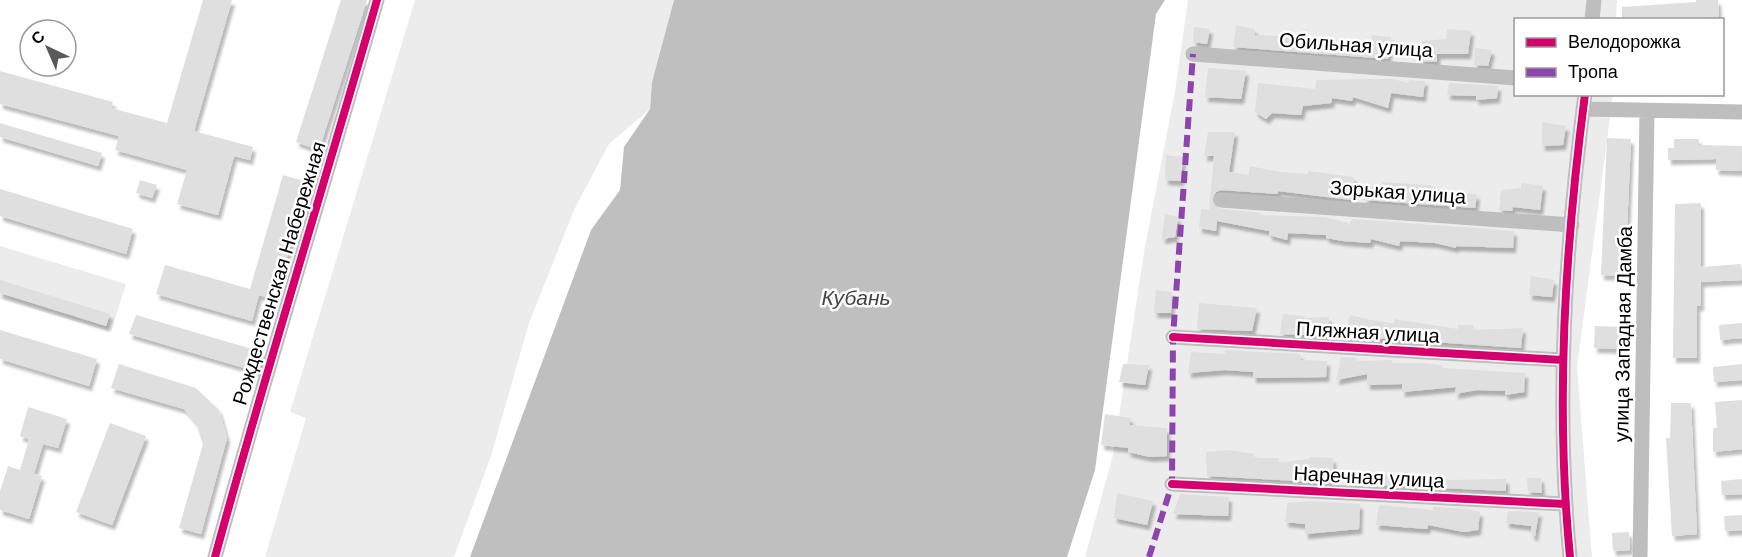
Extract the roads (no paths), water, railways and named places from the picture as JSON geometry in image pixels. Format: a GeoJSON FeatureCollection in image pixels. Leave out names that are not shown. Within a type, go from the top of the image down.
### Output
{"type":"FeatureCollection","features":[{"type":"Feature","properties":{"kind":"street","name":"Рождественская Набережная"},"geometry":{"type":"LineString","coordinates":[[215,557],[262,385],[330,165],[377,0]]}},
{"type":"Feature","properties":{"kind":"street"},"geometry":{"type":"LineString","coordinates":[[1592,18],[1594,0]]}},
{"type":"Feature","properties":{"kind":"street","name":"Обильная улица"},"geometry":{"type":"LineString","coordinates":[[1193,54],[1514,78]]}},
{"type":"Feature","properties":{"kind":"street"},"geometry":{"type":"LineString","coordinates":[[1570,557],[1565,504],[1562,360],[1584,102],[1647,111],[1742,112]]}},
{"type":"Feature","properties":{"kind":"street","name":"улица Западная Дамба"},"geometry":{"type":"LineString","coordinates":[[1640,557],[1647,111]]}},
{"type":"Feature","properties":{"kind":"street","name":"Зорькая улица"},"geometry":{"type":"LineString","coordinates":[[1221,200],[1572,225]]}},
{"type":"Feature","properties":{"kind":"street","name":"Пляжная улица"},"geometry":{"type":"LineString","coordinates":[[1173,337],[1562,360]]}},
{"type":"Feature","properties":{"kind":"street","name":"Наречная улица"},"geometry":{"type":"LineString","coordinates":[[1172,484],[1565,504]]}},
{"type":"Feature","properties":{"kind":"water","name":"Кубань"},"geometry":{"type":"Polygon","coordinates":[[[674,0],[1165,0],[1156,14],[1095,470],[1067,557],[470,557],[591,230],[620,190],[624,147],[650,109],[652,82],[674,0]]]}}]}
